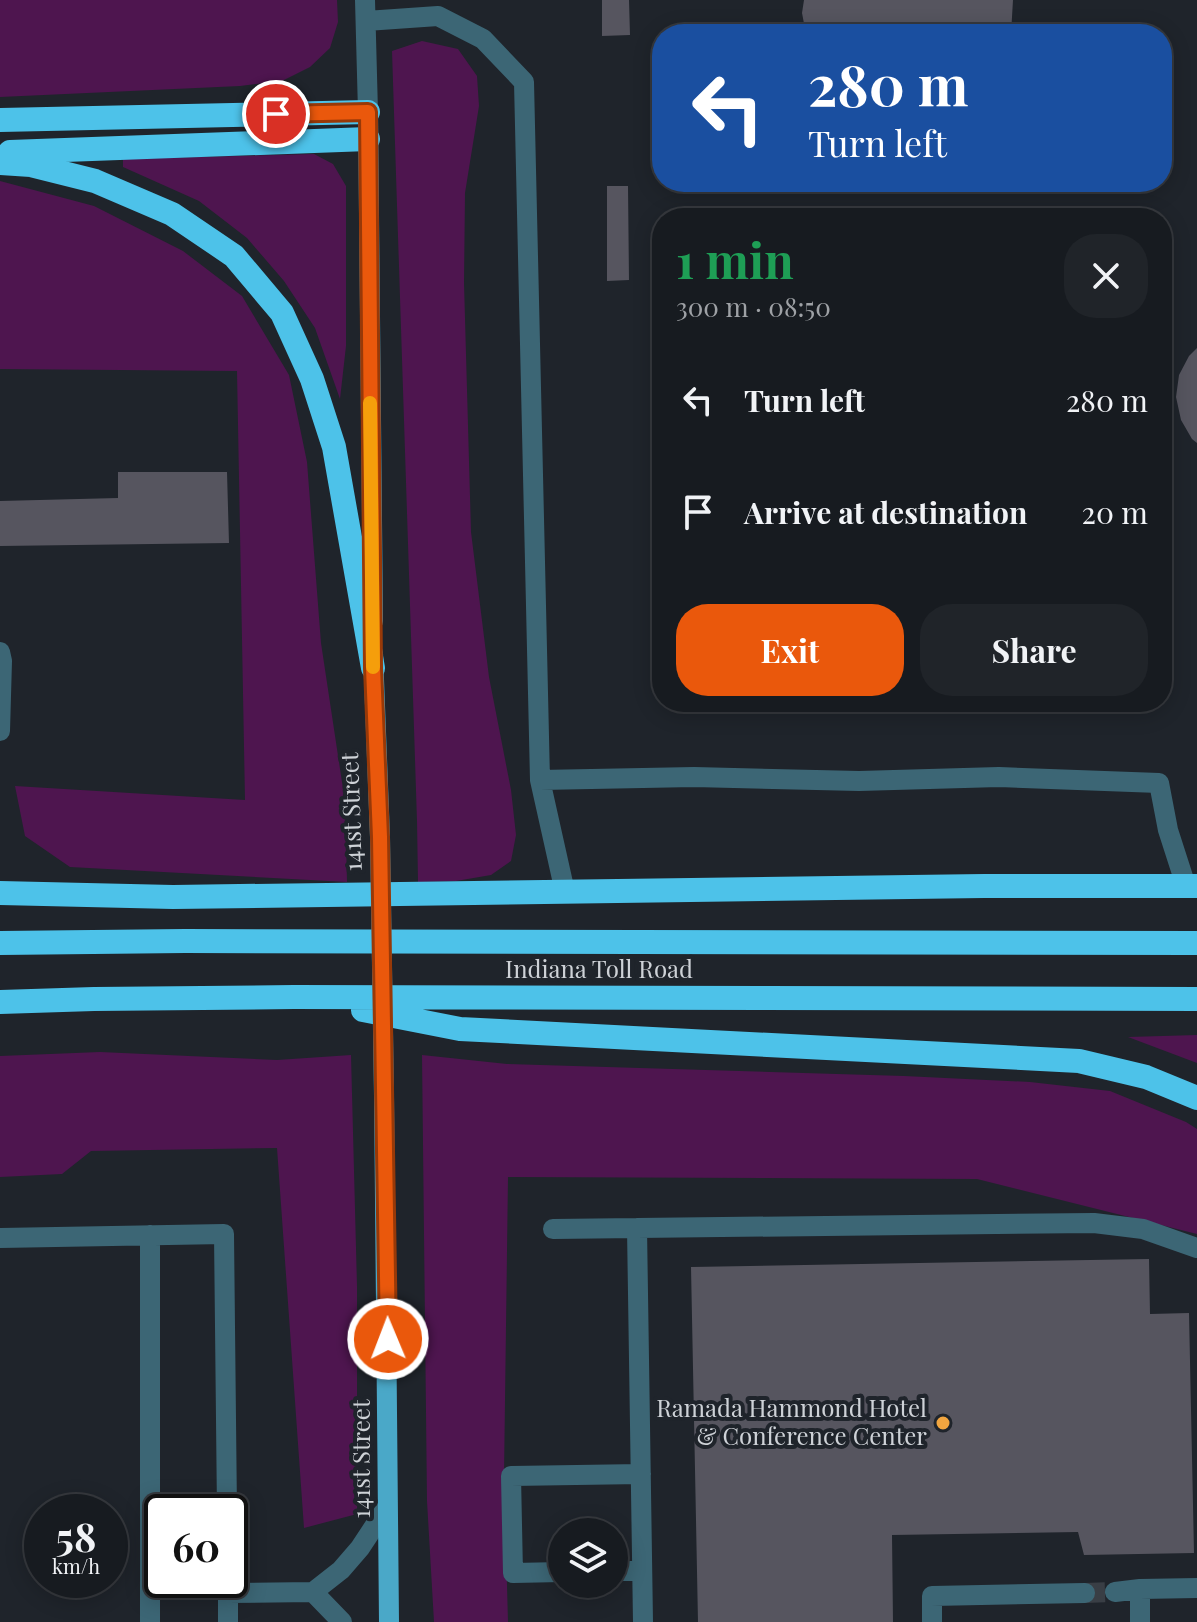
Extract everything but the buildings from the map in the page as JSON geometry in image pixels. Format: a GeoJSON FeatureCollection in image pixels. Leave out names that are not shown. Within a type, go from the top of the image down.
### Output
{"type":"FeatureCollection","features":[{"type":"Feature","properties":{"kind":"highway"},"geometry":{"type":"LineString","coordinates":[[0,120],[368,112]]}},
{"type":"Feature","properties":{"kind":"highway"},"geometry":{"type":"LineString","coordinates":[[0,152],[368,139]]}},
{"type":"Feature","properties":{"kind":"highway"},"geometry":{"type":"LineString","coordinates":[[0,163],[31,165],[95,181],[172,214],[234,256],[282,313],[312,379],[334,447],[373,668]]}},
{"type":"Feature","properties":{"kind":"highway"},"geometry":{"type":"LineString","coordinates":[[0,893],[173,897],[1191,886]]}},
{"type":"Feature","properties":{"kind":"highway","name":"Indiana Toll Road"},"geometry":{"type":"LineString","coordinates":[[0,943],[1197,943]]}},
{"type":"Feature","properties":{"kind":"highway"},"geometry":{"type":"LineString","coordinates":[[294,997],[460,1029],[1079,1061],[1146,1077],[1197,1098]]}},
{"type":"Feature","properties":{"kind":"highway","name":"Indiana Toll Road"},"geometry":{"type":"LineString","coordinates":[[0,1002],[294,997],[1197,999]]}},
{"type":"Feature","properties":{"kind":"main road","name":"141st Street"},"geometry":{"type":"LineString","coordinates":[[368,112],[373,668],[380,837],[388,1339],[389,1622]]}},
{"type":"Feature","properties":{"kind":"street","name":"141st Street"},"geometry":{"type":"LineString","coordinates":[[365,10],[368,112]]}},
{"type":"Feature","properties":{"kind":"street"},"geometry":{"type":"LineString","coordinates":[[365,10],[438,16],[483,39],[524,82],[540,780],[565,892]]}},
{"type":"Feature","properties":{"kind":"street"},"geometry":{"type":"LineString","coordinates":[[0,652],[0,731]]}},
{"type":"Feature","properties":{"kind":"street"},"geometry":{"type":"LineString","coordinates":[[540,780],[694,777],[859,781],[999,777],[1159,783],[1168,830],[1191,886]]}},
{"type":"Feature","properties":{"kind":"street"},"geometry":{"type":"LineString","coordinates":[[553,1229],[1094,1223],[1143,1229],[1197,1248]]}},
{"type":"Feature","properties":{"kind":"street"},"geometry":{"type":"LineString","coordinates":[[637,1228],[643,1622]]}},
{"type":"Feature","properties":{"kind":"street"},"geometry":{"type":"LineString","coordinates":[[0,1238],[224,1234],[227,1494]]}},
{"type":"Feature","properties":{"kind":"street"},"geometry":{"type":"LineString","coordinates":[[150,1235],[150,1622]]}},
{"type":"Feature","properties":{"kind":"street"},"geometry":{"type":"LineString","coordinates":[[548,1572],[513,1573],[511,1476],[641,1474]]}},
{"type":"Feature","properties":{"kind":"street"},"geometry":{"type":"LineString","coordinates":[[313,1592],[341,1570],[387,1507]]}},
{"type":"Feature","properties":{"kind":"street"},"geometry":{"type":"LineString","coordinates":[[628,1571],[642,1571]]}},
{"type":"Feature","properties":{"kind":"street"},"geometry":{"type":"LineString","coordinates":[[248,1587],[313,1592],[342,1622]]}},
{"type":"Feature","properties":{"kind":"street"},"geometry":{"type":"LineString","coordinates":[[1115,1592],[1197,1588]]}},
{"type":"Feature","properties":{"kind":"street"},"geometry":{"type":"LineString","coordinates":[[1140,1589],[1140,1622]]}},
{"type":"Feature","properties":{"kind":"street"},"geometry":{"type":"LineString","coordinates":[[932,1622],[932,1596],[1085,1593]]}},
{"type":"Feature","properties":{"kind":"street"},"geometry":{"type":"LineString","coordinates":[[228,1598],[228,1622]]}},
{"type":"Feature","properties":{"kind":"shaded area"},"geometry":{"type":"Polygon","coordinates":[[[0,0],[337,0],[338,22],[330,48],[310,67],[282,81],[240,86],[0,97],[0,0]]]}},
{"type":"Feature","properties":{"kind":"shaded area"},"geometry":{"type":"Polygon","coordinates":[[[422,41],[458,49],[477,76],[479,106],[465,193],[464,283],[471,532],[489,677],[511,790],[516,835],[511,861],[491,875],[456,881],[418,882],[392,51],[422,41]]]}},
{"type":"Feature","properties":{"kind":"shaded area"},"geometry":{"type":"Polygon","coordinates":[[[314,154],[333,164],[346,186],[346,346],[340,399],[315,328],[284,281],[247,238],[199,201],[123,167],[123,159],[314,154]]]}},
{"type":"Feature","properties":{"kind":"shaded area"},"geometry":{"type":"Polygon","coordinates":[[[0,181],[94,206],[183,251],[242,296],[289,375],[307,462],[321,643],[345,802],[347,882],[70,867],[25,836],[15,786],[245,800],[237,371],[0,369],[0,181]]]}},
{"type":"Feature","properties":{"kind":"shaded area"},"geometry":{"type":"Polygon","coordinates":[[[1197,1035],[1197,1063],[1128,1037],[1197,1035]]]}},
{"type":"Feature","properties":{"kind":"shaded area"},"geometry":{"type":"Polygon","coordinates":[[[100,1052],[277,1060],[351,1055],[357,1286],[357,1514],[304,1528],[277,1148],[91,1151],[62,1174],[0,1177],[0,1056],[100,1052]]]}},
{"type":"Feature","properties":{"kind":"shaded area"},"geometry":{"type":"Polygon","coordinates":[[[422,1055],[507,1064],[1030,1082],[1110,1091],[1197,1129],[1197,1234],[977,1179],[508,1177],[504,1476],[508,1622],[434,1622],[427,1501],[422,1055]]]}},
{"type":"Feature","properties":{"kind":"tunnel"},"geometry":{"type":"LineString","coordinates":[[1085,1593],[1115,1592]]}},
{"type":"Feature","properties":{"kind":"slow traffic"},"geometry":{"type":"LineString","coordinates":[[370,403],[373,667]]}},
{"type":"Feature","properties":{"kind":"place","name":"Ramada Hammond Hotel & Conference Center"},"geometry":{"type":"Point","coordinates":[943,1423]}},
{"type":"Feature","properties":{"kind":"route"},"geometry":{"type":"LineString","coordinates":[[276,114],[368,112],[373,668],[380,837],[388,1339]]}}]}
